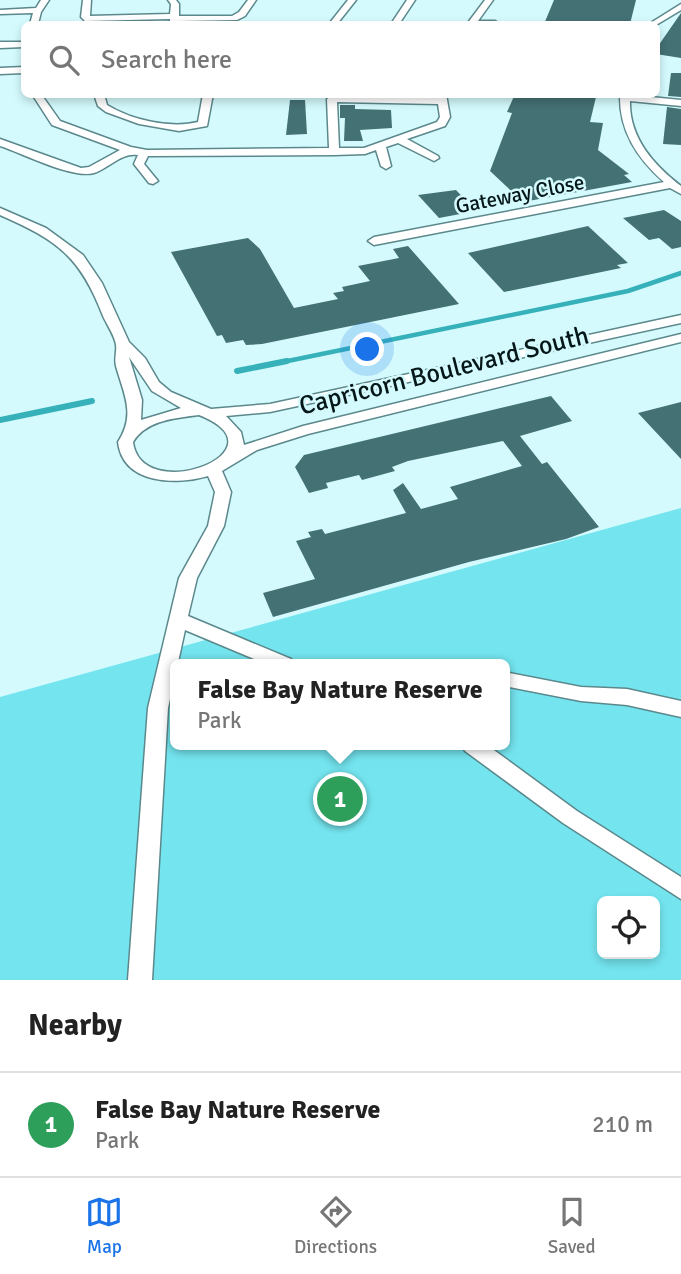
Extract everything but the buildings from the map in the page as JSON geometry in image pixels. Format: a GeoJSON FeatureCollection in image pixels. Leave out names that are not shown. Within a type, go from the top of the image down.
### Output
{"type":"FeatureCollection","features":[{"type":"Feature","properties":{"kind":"street"},"geometry":{"type":"LineString","coordinates":[[31,0],[28,8],[36,11]]}},
{"type":"Feature","properties":{"kind":"street"},"geometry":{"type":"LineString","coordinates":[[34,21],[36,11],[45,0]]}},
{"type":"Feature","properties":{"kind":"street"},"geometry":{"type":"LineString","coordinates":[[87,0],[85,18],[88,19],[174,20],[234,18],[242,14],[252,0]]}},
{"type":"Feature","properties":{"kind":"street"},"geometry":{"type":"LineString","coordinates":[[172,0],[176,7],[174,20]]}},
{"type":"Feature","properties":{"kind":"street"},"geometry":{"type":"LineString","coordinates":[[335,21],[352,0]]}},
{"type":"Feature","properties":{"kind":"street"},"geometry":{"type":"LineString","coordinates":[[397,21],[411,0]]}},
{"type":"Feature","properties":{"kind":"street"},"geometry":{"type":"LineString","coordinates":[[473,21],[489,0]]}},
{"type":"Feature","properties":{"kind":"street"},"geometry":{"type":"LineString","coordinates":[[658,21],[681,6]]}},
{"type":"Feature","properties":{"kind":"street"},"geometry":{"type":"LineString","coordinates":[[0,12],[36,11]]}},
{"type":"Feature","properties":{"kind":"street"},"geometry":{"type":"LineString","coordinates":[[0,46],[21,44]]}},
{"type":"Feature","properties":{"kind":"street"},"geometry":{"type":"LineString","coordinates":[[0,71],[21,70]]}},
{"type":"Feature","properties":{"kind":"street"},"geometry":{"type":"LineString","coordinates":[[39,98],[56,123],[129,150],[144,153],[222,152],[310,156],[381,148],[441,124],[444,117],[442,98],[332,99],[334,152]]}},
{"type":"Feature","properties":{"kind":"street"},"geometry":{"type":"LineString","coordinates":[[100,98],[108,110],[151,125],[172,126],[203,124],[207,98]]}},
{"type":"Feature","properties":{"kind":"street"},"geometry":{"type":"LineString","coordinates":[[625,98],[625,116],[631,136],[645,158],[677,188]]}},
{"type":"Feature","properties":{"kind":"street"},"geometry":{"type":"LineString","coordinates":[[641,98],[681,103]]}},
{"type":"Feature","properties":{"kind":"street"},"geometry":{"type":"LineString","coordinates":[[401,140],[434,158]]}},
{"type":"Feature","properties":{"kind":"street"},"geometry":{"type":"LineString","coordinates":[[0,142],[80,171],[91,170],[129,150]]}},
{"type":"Feature","properties":{"kind":"street"},"geometry":{"type":"LineString","coordinates":[[381,148],[386,166]]}},
{"type":"Feature","properties":{"kind":"street"},"geometry":{"type":"LineString","coordinates":[[144,153],[139,164],[153,181]]}},
{"type":"Feature","properties":{"kind":"street","name":"Gateway Close"},"geometry":{"type":"LineString","coordinates":[[374,241],[677,188]]}},
{"type":"Feature","properties":{"kind":"street"},"geometry":{"type":"LineString","coordinates":[[0,211],[54,238],[84,264],[95,281],[123,344],[139,359],[156,388],[227,422],[236,438],[235,446],[219,466],[187,478],[146,472],[137,466],[127,450],[133,433],[135,400],[122,363],[123,344]]}},
{"type":"Feature","properties":{"kind":"street","name":"Capricorn Boulevard South"},"geometry":{"type":"LineString","coordinates":[[202,412],[270,408],[681,319]]}},
{"type":"Feature","properties":{"kind":"street","name":"Capricorn Boulevard South"},"geometry":{"type":"LineString","coordinates":[[219,466],[252,447],[303,431],[681,338]]}},
{"type":"Feature","properties":{"kind":"street"},"geometry":{"type":"LineString","coordinates":[[133,433],[152,418],[181,410],[202,412]]}},
{"type":"Feature","properties":{"kind":"street"},"geometry":{"type":"LineString","coordinates":[[170,659],[188,578],[216,526],[223,492],[219,466]]}},
{"type":"Feature","properties":{"kind":"street"},"geometry":{"type":"LineString","coordinates":[[180,621],[272,659]]}},
{"type":"Feature","properties":{"kind":"street"},"geometry":{"type":"LineString","coordinates":[[140,980],[158,708],[170,661]]}},
{"type":"Feature","properties":{"kind":"street"},"geometry":{"type":"LineString","coordinates":[[510,680],[581,694],[627,697],[681,709]]}},
{"type":"Feature","properties":{"kind":"street"},"geometry":{"type":"LineString","coordinates":[[479,750],[570,817],[681,890]]}},
{"type":"Feature","properties":{"kind":"shaded area"},"geometry":{"type":"Polygon","coordinates":[[[681,508],[681,980],[0,980],[0,697],[681,508]]]}},
{"type":"Feature","properties":{"kind":"waterway"},"geometry":{"type":"LineString","coordinates":[[278,363],[628,291],[681,273]]}},
{"type":"Feature","properties":{"kind":"waterway"},"geometry":{"type":"LineString","coordinates":[[237,371],[287,361]]}},
{"type":"Feature","properties":{"kind":"waterway"},"geometry":{"type":"LineString","coordinates":[[0,420],[92,401]]}},
{"type":"Feature","properties":{"kind":"place","name":"False Bay Nature Reserve"},"geometry":{"type":"Point","coordinates":[340,799]}}]}
